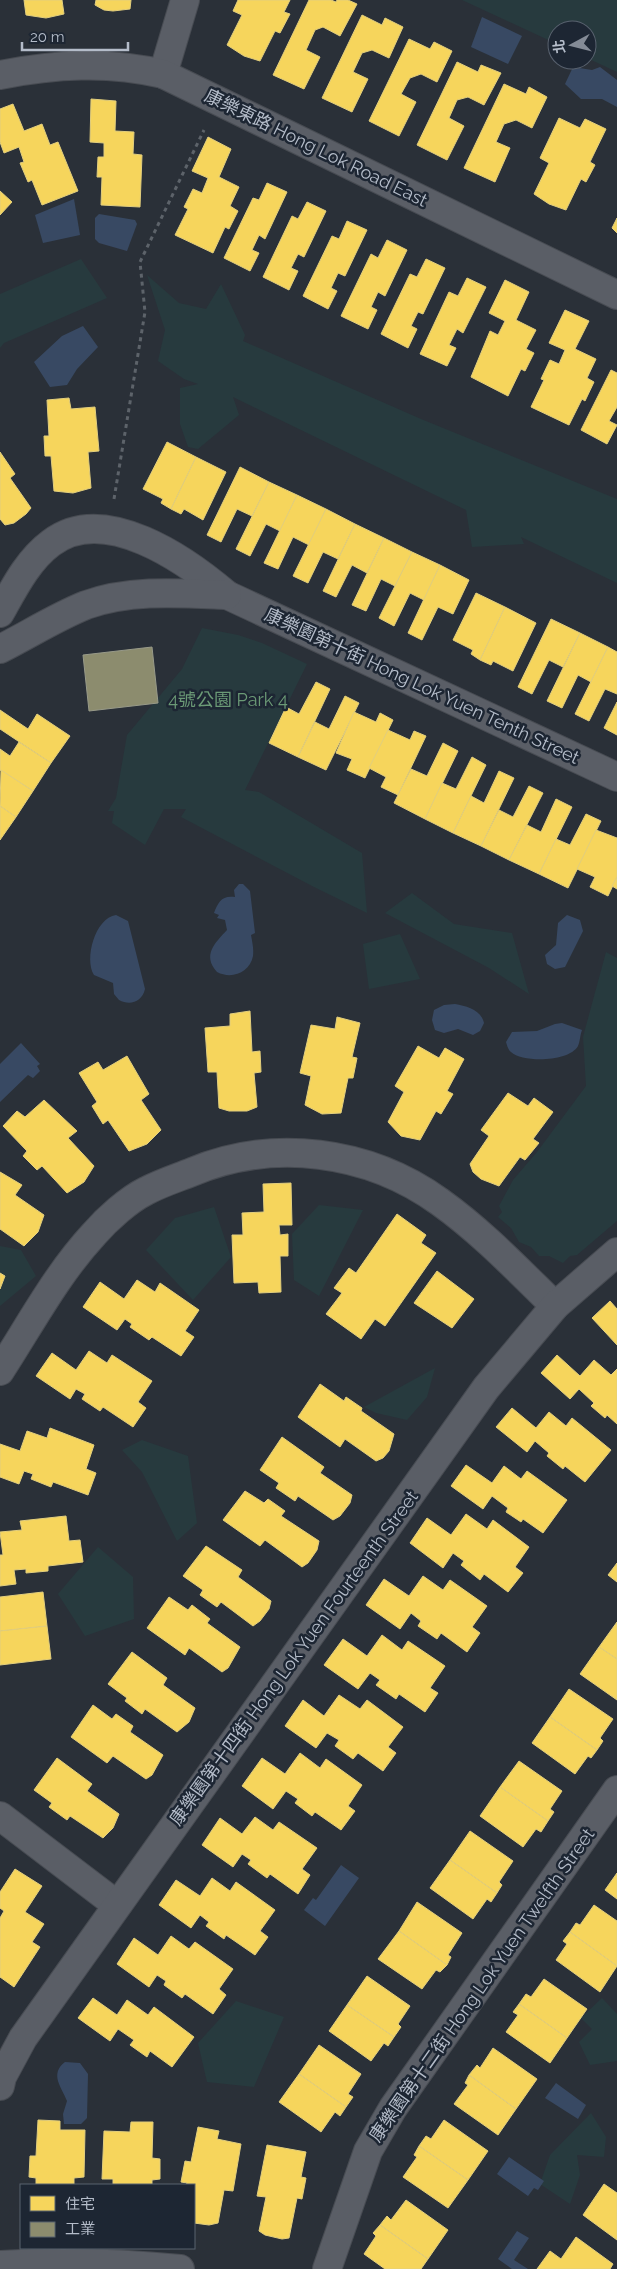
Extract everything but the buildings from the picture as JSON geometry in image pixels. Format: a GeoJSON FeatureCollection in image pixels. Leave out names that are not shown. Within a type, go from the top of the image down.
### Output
{"type":"FeatureCollection","features":[{"type":"Feature","properties":{"kind":"street"},"geometry":{"type":"LineString","coordinates":[[163,74],[185,0]]}},
{"type":"Feature","properties":{"kind":"street","name":"康樂東路 Hong Lok Road East"},"geometry":{"type":"LineString","coordinates":[[0,75],[51,66],[77,64],[141,68],[163,74],[617,294]]}},
{"type":"Feature","properties":{"kind":"street","name":"康樂園第十街 Hong Lok Yuen Tenth Street"},"geometry":{"type":"LineString","coordinates":[[0,613],[16,583],[37,555],[52,542],[68,534],[88,529],[109,529],[130,535],[182,560],[227,595],[617,777]]}},
{"type":"Feature","properties":{"kind":"street","name":"康樂園第十街 Hong Lok Yuen Tenth Street"},"geometry":{"type":"LineString","coordinates":[[0,649],[86,606],[117,597],[181,593],[227,595]]}},
{"type":"Feature","properties":{"kind":"street"},"geometry":{"type":"LineString","coordinates":[[0,1371],[65,1269],[101,1227],[146,1191],[204,1167],[245,1156],[285,1151],[321,1154],[356,1162],[401,1177],[440,1201],[481,1235],[555,1306]]}},
{"type":"Feature","properties":{"kind":"street","name":"康樂園第十四街 Hong Lok Yuen Fourteenth Street"},"geometry":{"type":"LineString","coordinates":[[0,2086],[2,2077],[23,2038],[486,1388],[555,1306],[617,1252]]}},
{"type":"Feature","properties":{"kind":"street","name":"康樂園第十二街 Hong Lok Yuen Twelfth Street"},"geometry":{"type":"LineString","coordinates":[[327,2269],[351,2196],[373,2142],[393,2108],[617,1790]]}},
{"type":"Feature","properties":{"kind":"street"},"geometry":{"type":"LineString","coordinates":[[0,1816],[117,1905]]}},
{"type":"Feature","properties":{"kind":"street"},"geometry":{"type":"LineString","coordinates":[[0,2260],[0,2264],[40,2262],[106,2263],[180,2269]]}},
{"type":"Feature","properties":{"kind":"path"},"geometry":{"type":"LineString","coordinates":[[109,529],[145,312],[140,262],[219,100]]}},
{"type":"Feature","properties":{"kind":"green space"},"geometry":{"type":"Polygon","coordinates":[[[462,0],[617,0],[617,72],[597,63],[597,20],[547,20],[547,39],[462,0]]]}},
{"type":"Feature","properties":{"kind":"green space"},"geometry":{"type":"Polygon","coordinates":[[[81,259],[107,298],[4,343],[0,348],[0,294],[81,259]]]}},
{"type":"Feature","properties":{"kind":"green space"},"geometry":{"type":"Polygon","coordinates":[[[147,275],[179,303],[206,309],[221,284],[245,335],[243,341],[421,419],[617,499],[617,583],[521,537],[524,544],[472,547],[466,510],[233,397],[239,415],[198,449],[188,447],[180,424],[180,388],[198,384],[184,379],[158,361],[165,330],[147,275]]]}},
{"type":"Feature","properties":{"kind":"green space","name":"4號公園 Park 4"},"geometry":{"type":"Polygon","coordinates":[[[202,628],[238,635],[262,643],[307,664],[245,790],[259,792],[362,853],[367,913],[181,817],[186,809],[164,809],[145,845],[112,823],[114,811],[108,811],[116,798],[127,735],[182,669],[202,628]]]}},
{"type":"Feature","properties":{"kind":"green space"},"geometry":{"type":"Polygon","coordinates":[[[412,893],[454,924],[512,933],[529,994],[489,968],[385,913],[412,893]]]}},
{"type":"Feature","properties":{"kind":"green space"},"geometry":{"type":"Polygon","coordinates":[[[400,934],[420,979],[369,989],[363,944],[400,934]]]}},
{"type":"Feature","properties":{"kind":"green space"},"geometry":{"type":"Polygon","coordinates":[[[606,952],[617,958],[617,1221],[577,1255],[570,1256],[563,1263],[549,1256],[539,1256],[531,1247],[519,1242],[511,1228],[498,1217],[502,1212],[499,1206],[513,1180],[537,1152],[586,1086],[583,1037],[606,952]]]}},
{"type":"Feature","properties":{"kind":"green space"},"geometry":{"type":"Polygon","coordinates":[[[319,1205],[363,1210],[319,1296],[294,1280],[292,1234],[319,1205]]]}},
{"type":"Feature","properties":{"kind":"green space"},"geometry":{"type":"Polygon","coordinates":[[[214,1207],[231,1257],[193,1300],[146,1250],[175,1218],[214,1207]]]}},
{"type":"Feature","properties":{"kind":"green space"},"geometry":{"type":"Polygon","coordinates":[[[0,1246],[21,1250],[36,1276],[0,1306],[0,1246]]]}},
{"type":"Feature","properties":{"kind":"green space"},"geometry":{"type":"Polygon","coordinates":[[[435,1368],[427,1397],[407,1420],[376,1413],[364,1407],[435,1368]]]}},
{"type":"Feature","properties":{"kind":"green space"},"geometry":{"type":"Polygon","coordinates":[[[142,1440],[188,1456],[197,1523],[177,1541],[142,1472],[122,1450],[142,1440]]]}},
{"type":"Feature","properties":{"kind":"green space"},"geometry":{"type":"Polygon","coordinates":[[[98,1547],[133,1577],[134,1619],[85,1636],[58,1594],[98,1547]]]}},
{"type":"Feature","properties":{"kind":"green space"},"geometry":{"type":"Polygon","coordinates":[[[602,1998],[617,2014],[617,2061],[590,2065],[579,2042],[592,2029],[581,2018],[602,1998]]]}},
{"type":"Feature","properties":{"kind":"green space"},"geometry":{"type":"Polygon","coordinates":[[[236,2001],[284,2017],[254,2087],[207,2082],[198,2043],[236,2001]]]}},
{"type":"Feature","properties":{"kind":"green space"},"geometry":{"type":"Polygon","coordinates":[[[591,2113],[606,2137],[604,2157],[577,2155],[580,2175],[570,2204],[540,2184],[550,2155],[591,2113]]]}},
{"type":"Feature","properties":{"kind":"water"},"geometry":{"type":"Polygon","coordinates":[[[482,17],[522,36],[508,64],[471,47],[482,17]]]}},
{"type":"Feature","properties":{"kind":"water"},"geometry":{"type":"Polygon","coordinates":[[[600,67],[617,80],[617,107],[602,99],[581,99],[565,84],[572,70],[597,70],[600,67]]]}},
{"type":"Feature","properties":{"kind":"water"},"geometry":{"type":"Polygon","coordinates":[[[74,199],[80,235],[43,243],[35,215],[74,199]]]}},
{"type":"Feature","properties":{"kind":"water"},"geometry":{"type":"Polygon","coordinates":[[[99,214],[135,220],[137,224],[127,251],[99,243],[95,239],[95,218],[99,214]]]}},
{"type":"Feature","properties":{"kind":"water"},"geometry":{"type":"Polygon","coordinates":[[[83,326],[98,347],[77,369],[67,385],[50,387],[34,362],[62,336],[83,326]]]}},
{"type":"Feature","properties":{"kind":"water"},"geometry":{"type":"Polygon","coordinates":[[[239,884],[243,884],[250,891],[255,933],[251,935],[253,956],[251,962],[244,970],[234,975],[229,975],[217,972],[211,960],[212,949],[227,930],[225,920],[217,918],[219,915],[214,913],[221,900],[227,897],[235,897],[234,890],[239,884]]]}},
{"type":"Feature","properties":{"kind":"water"},"geometry":{"type":"Polygon","coordinates":[[[116,915],[128,921],[145,989],[138,1000],[131,1003],[119,1000],[114,994],[113,983],[94,975],[91,968],[91,950],[97,931],[102,923],[116,915]]]}},
{"type":"Feature","properties":{"kind":"water"},"geometry":{"type":"Polygon","coordinates":[[[567,915],[580,920],[583,931],[565,967],[555,969],[547,964],[545,955],[556,945],[558,923],[567,915]]]}},
{"type":"Feature","properties":{"kind":"water"},"geometry":{"type":"Polygon","coordinates":[[[455,1004],[469,1007],[480,1015],[484,1023],[480,1031],[473,1035],[458,1029],[444,1033],[435,1030],[432,1020],[434,1010],[444,1005],[455,1004]]]}},
{"type":"Feature","properties":{"kind":"water"},"geometry":{"type":"Polygon","coordinates":[[[562,1023],[582,1030],[578,1046],[565,1055],[546,1059],[525,1058],[517,1056],[508,1049],[506,1042],[512,1032],[537,1031],[562,1023]]]}},
{"type":"Feature","properties":{"kind":"water"},"geometry":{"type":"Polygon","coordinates":[[[21,1043],[40,1064],[37,1066],[40,1071],[33,1078],[28,1075],[0,1102],[0,1064],[21,1043]]]}},
{"type":"Feature","properties":{"kind":"water"},"geometry":{"type":"Polygon","coordinates":[[[341,1865],[359,1878],[325,1926],[304,1910],[313,1898],[316,1900],[341,1865]]]}},
{"type":"Feature","properties":{"kind":"water"},"geometry":{"type":"Polygon","coordinates":[[[65,2062],[80,2063],[88,2074],[87,2118],[81,2124],[64,2124],[63,2114],[67,2101],[57,2076],[60,2067],[65,2062]]]}},
{"type":"Feature","properties":{"kind":"water"},"geometry":{"type":"Polygon","coordinates":[[[556,2083],[586,2105],[578,2119],[545,2098],[556,2083]]]}},
{"type":"Feature","properties":{"kind":"water"},"geometry":{"type":"Polygon","coordinates":[[[509,2157],[544,2181],[538,2190],[534,2188],[528,2196],[497,2174],[509,2157]]]}},
{"type":"Feature","properties":{"kind":"water"},"geometry":{"type":"Polygon","coordinates":[[[517,2231],[529,2238],[514,2260],[528,2269],[512,2269],[498,2259],[517,2231]]]}}]}
